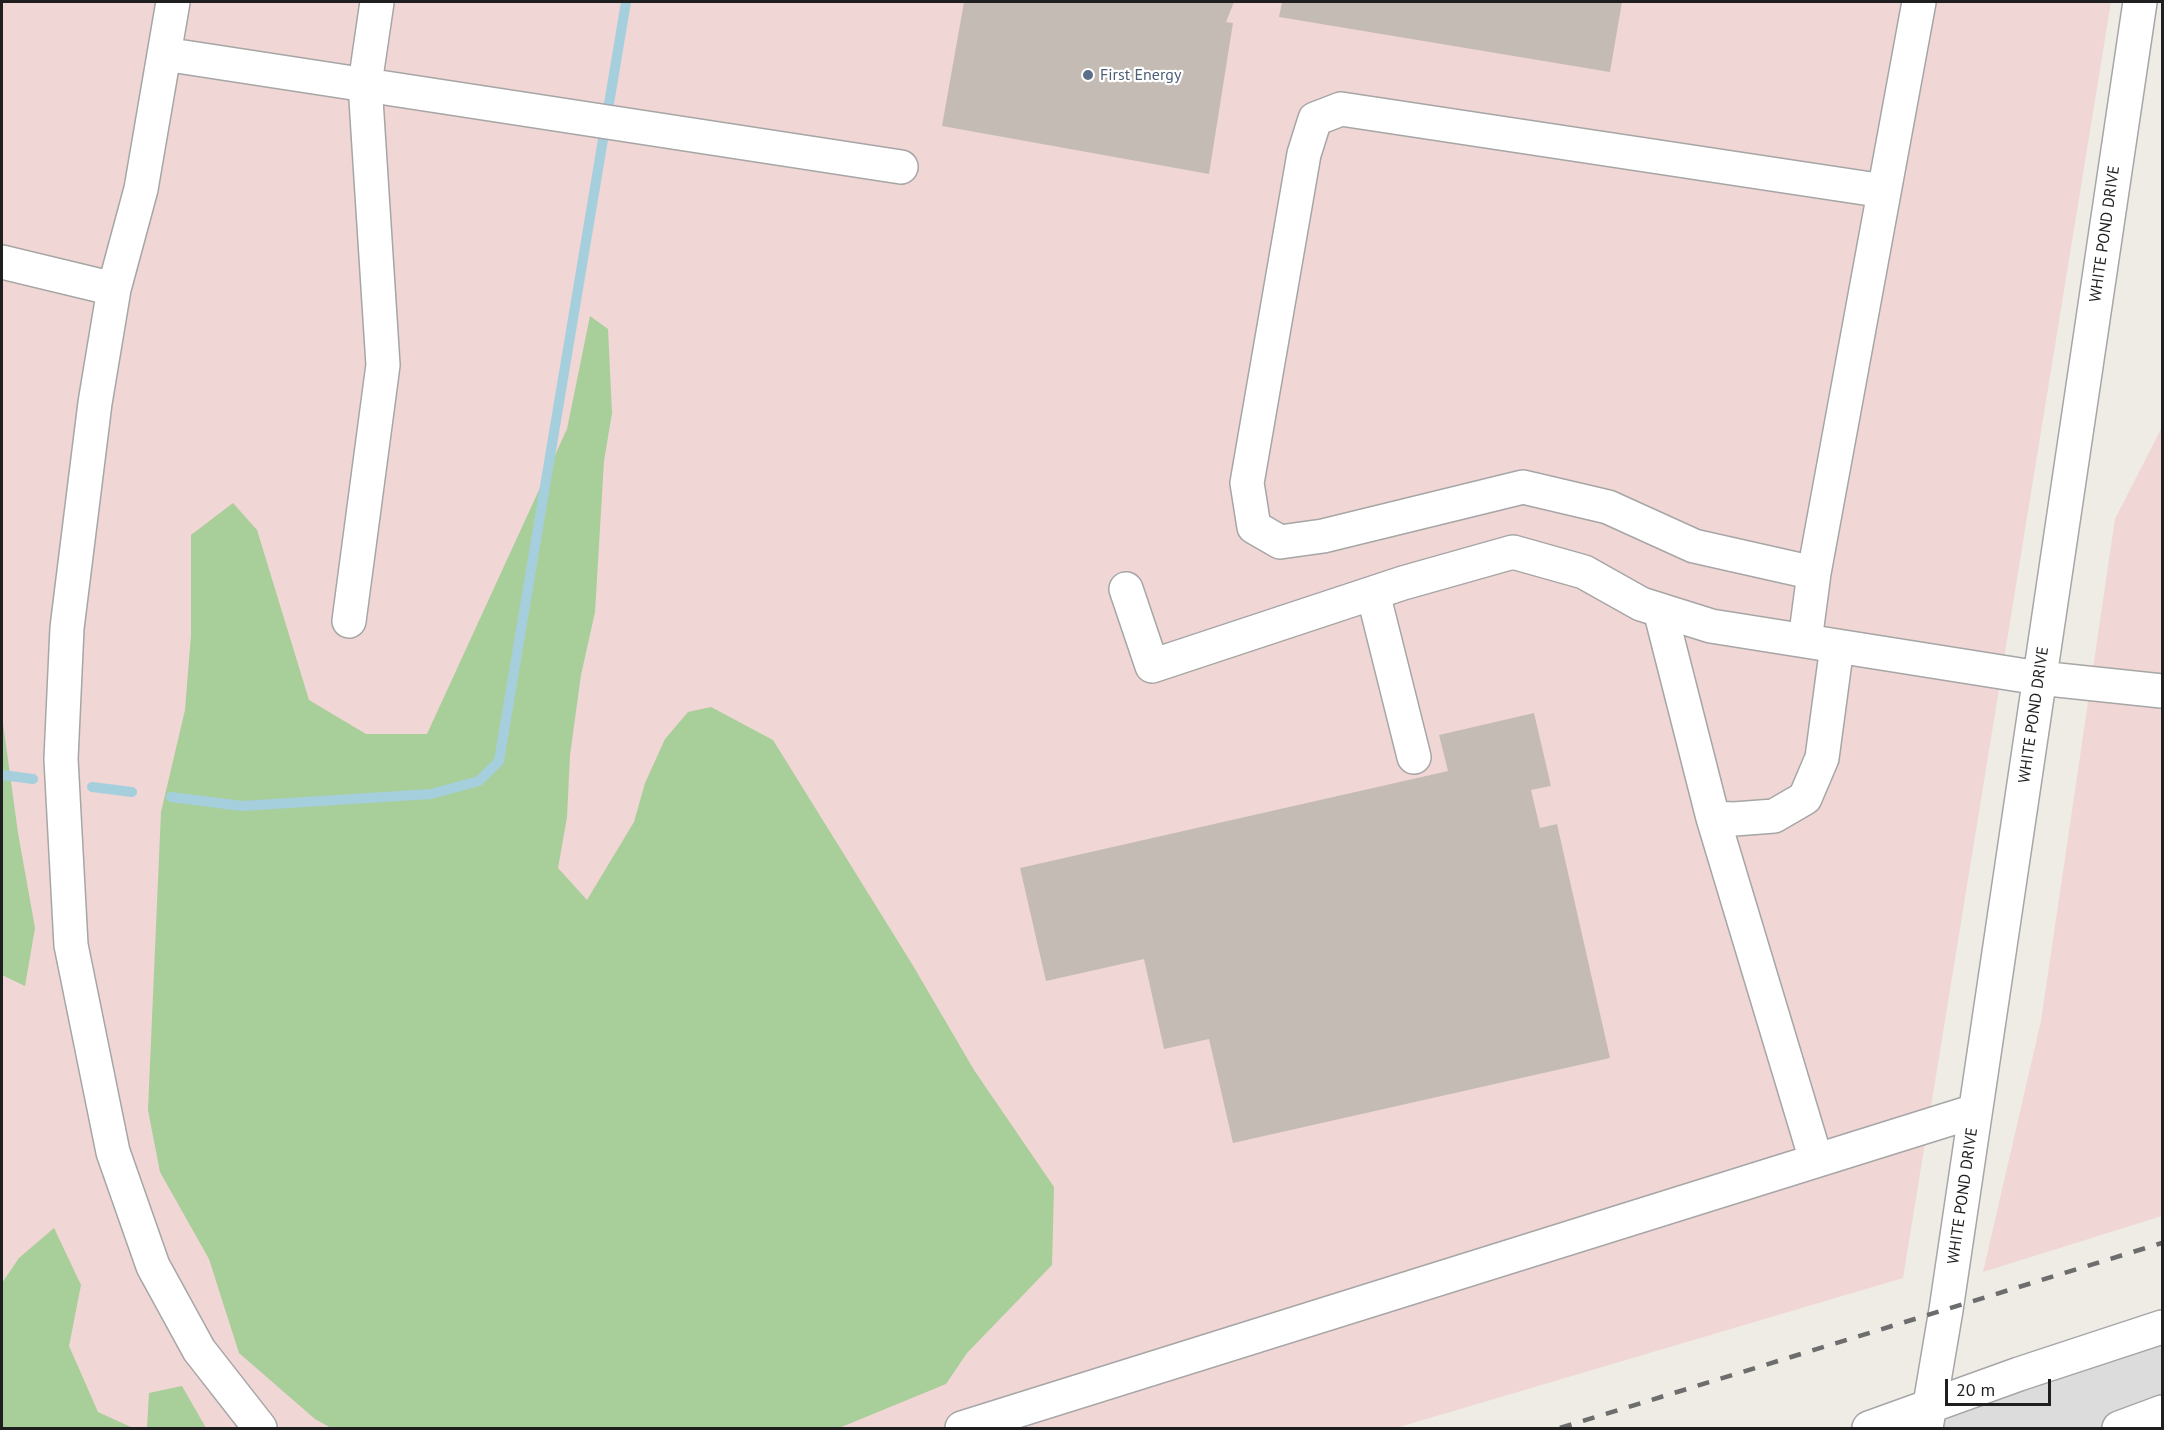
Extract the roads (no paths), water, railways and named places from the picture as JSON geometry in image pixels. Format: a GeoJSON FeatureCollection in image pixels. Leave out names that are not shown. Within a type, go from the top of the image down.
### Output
{"type":"FeatureCollection","features":[{"type":"Feature","properties":{"kind":"street"},"geometry":{"type":"LineString","coordinates":[[173,2],[141,189],[114,289],[94,403],[67,628],[61,759],[71,945],[113,1152],[153,1266],[199,1350],[260,1428]]}},
{"type":"Feature","properties":{"kind":"street"},"geometry":{"type":"LineString","coordinates":[[349,621],[383,365],[365,84],[378,2]]}},
{"type":"Feature","properties":{"kind":"street"},"geometry":{"type":"LineString","coordinates":[[1805,641],[1814,573],[1919,2]]}},
{"type":"Feature","properties":{"kind":"street","name":"WHITE POND DRIVE"},"geometry":{"type":"LineString","coordinates":[[1928,1418],[1976,1111],[2140,2]]}},
{"type":"Feature","properties":{"kind":"street"},"geometry":{"type":"LineString","coordinates":[[164,54],[901,167]]}},
{"type":"Feature","properties":{"kind":"street"},"geometry":{"type":"LineString","coordinates":[[1814,573],[1694,546],[1608,507],[1523,487],[1323,536],[1280,542],[1254,527],[1246,483],[1304,154],[1315,119],[1341,109],[1884,191]]}},
{"type":"Feature","properties":{"kind":"street"},"geometry":{"type":"LineString","coordinates":[[2,262],[114,289]]}},
{"type":"Feature","properties":{"kind":"street"},"geometry":{"type":"LineString","coordinates":[[1126,589],[1152,666],[1373,593],[1512,552],[1584,572],[1641,604],[1711,626],[2039,678],[2163,691]]}},
{"type":"Feature","properties":{"kind":"street"},"geometry":{"type":"LineString","coordinates":[[1373,593],[1414,757]]}},
{"type":"Feature","properties":{"kind":"street"},"geometry":{"type":"LineString","coordinates":[[1660,610],[1713,818],[1816,1160]]}},
{"type":"Feature","properties":{"kind":"street"},"geometry":{"type":"LineString","coordinates":[[1713,818],[1774,816],[1805,798],[1822,758],[1837,646]]}},
{"type":"Feature","properties":{"kind":"street"},"geometry":{"type":"LineString","coordinates":[[962,1428],[1976,1111]]}},
{"type":"Feature","properties":{"kind":"street"},"geometry":{"type":"LineString","coordinates":[[1869,1428],[1928,1418],[2019,1374],[2163,1327]]}},
{"type":"Feature","properties":{"kind":"street"},"geometry":{"type":"LineString","coordinates":[[2119,1428],[2163,1412]]}},
{"type":"Feature","properties":{"kind":"waterway"},"geometry":{"type":"LineString","coordinates":[[171,797],[242,806],[431,794],[479,781],[499,761],[626,2]]}},
{"type":"Feature","properties":{"kind":"waterway"},"geometry":{"type":"LineString","coordinates":[[2,775],[33,779]]}},
{"type":"Feature","properties":{"kind":"waterway"},"geometry":{"type":"LineString","coordinates":[[92,787],[132,792]]}},
{"type":"Feature","properties":{"kind":"railway"},"geometry":{"type":"LineString","coordinates":[[1560,1428],[2162,1243]]}},
{"type":"Feature","properties":{"kind":"place","name":"First Energy"},"geometry":{"type":"Point","coordinates":[1088,75]}}]}
